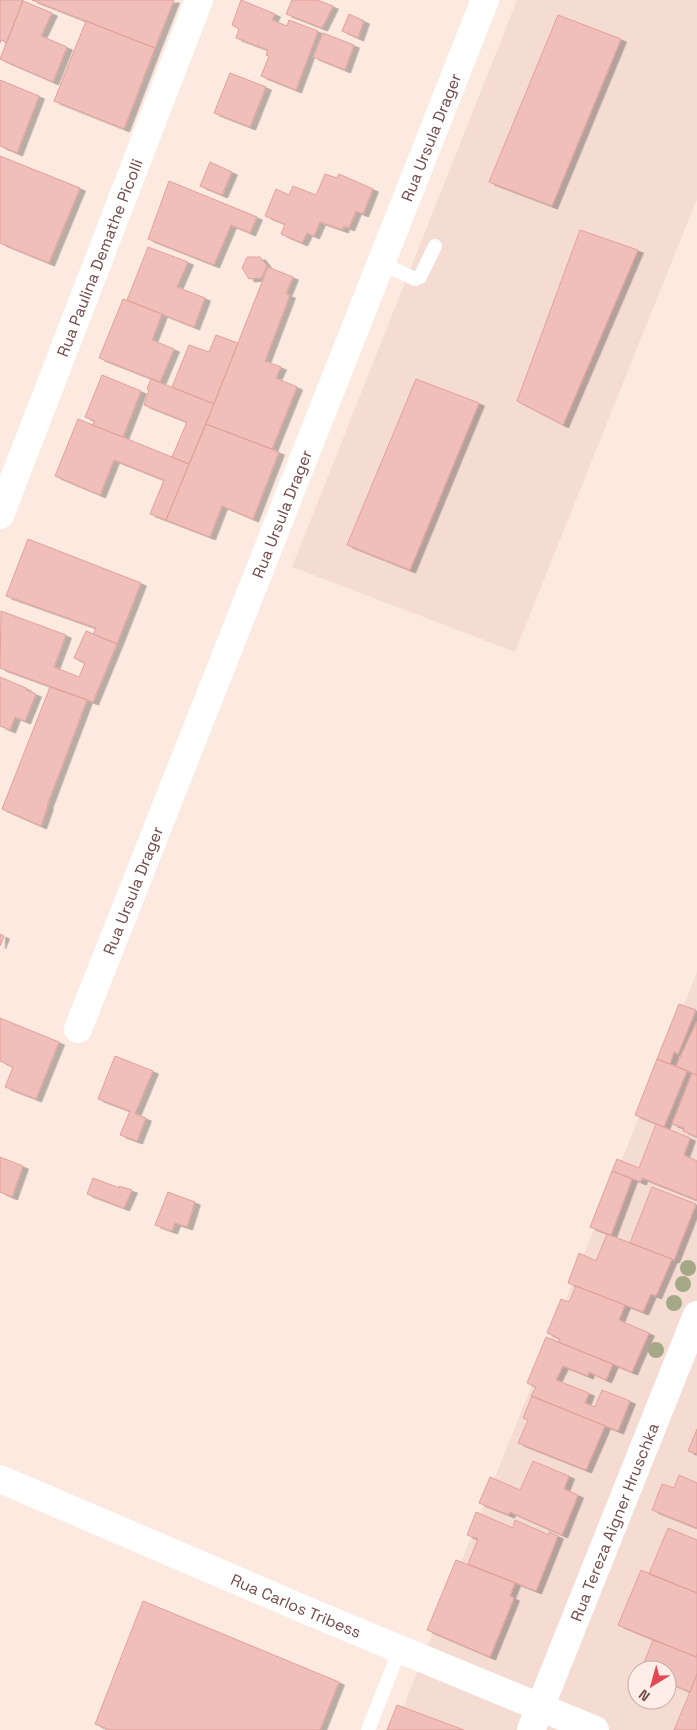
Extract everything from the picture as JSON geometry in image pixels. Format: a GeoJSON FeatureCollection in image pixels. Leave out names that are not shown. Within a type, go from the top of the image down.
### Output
{"type":"FeatureCollection","features":[{"type":"Feature","properties":{"kind":"street","name":"Rua Paulina Demathe Picolli"},"geometry":{"type":"LineString","coordinates":[[0,515],[200,0]]}},
{"type":"Feature","properties":{"kind":"street","name":"Rua Ursula Drager"},"geometry":{"type":"LineString","coordinates":[[78,1029],[485,0]]}},
{"type":"Feature","properties":{"kind":"street","name":"Rua Tereza Aigner Hruschka"},"geometry":{"type":"LineString","coordinates":[[535,1719],[697,1315]]}},
{"type":"Feature","properties":{"kind":"street","name":"Rua Carlos Tribess"},"geometry":{"type":"LineString","coordinates":[[0,1479],[400,1649],[535,1719],[595,1730]]}},
{"type":"Feature","properties":{"kind":"lane"},"geometry":{"type":"LineString","coordinates":[[380,263],[415,279],[420,277],[429,261],[434,246]]}},
{"type":"Feature","properties":{"kind":"lane"},"geometry":{"type":"LineString","coordinates":[[368,1730],[400,1649]]}},
{"type":"Feature","properties":{"kind":"shaded area"},"geometry":{"type":"Polygon","coordinates":[[[517,0],[697,0],[697,199],[515,652],[292,567],[517,0]]]}},
{"type":"Feature","properties":{"kind":"shaded area"},"geometry":{"type":"Polygon","coordinates":[[[697,972],[697,1730],[394,1730],[697,972]]]}},
{"type":"Feature","properties":{"kind":"building"},"geometry":{"type":"Polygon","coordinates":[[[0,0],[23,0],[7,42],[1,40],[0,43],[0,0]]]}},
{"type":"Feature","properties":{"kind":"building"},"geometry":{"type":"Polygon","coordinates":[[[32,0],[174,0],[155,48],[32,0]]]}},
{"type":"Feature","properties":{"kind":"building"},"geometry":{"type":"Polygon","coordinates":[[[241,0],[275,14],[272,20],[287,26],[289,20],[318,31],[296,90],[261,76],[269,56],[266,55],[268,50],[236,38],[239,29],[232,25],[241,0]]]}},
{"type":"Feature","properties":{"kind":"building"},"geometry":{"type":"Polygon","coordinates":[[[292,0],[317,0],[333,6],[322,28],[286,14],[292,0]]]}},
{"type":"Feature","properties":{"kind":"building"},"geometry":{"type":"Polygon","coordinates":[[[23,1],[52,13],[41,36],[67,47],[53,82],[0,59],[23,1]]]}},
{"type":"Feature","properties":{"kind":"building"},"geometry":{"type":"Polygon","coordinates":[[[349,14],[364,21],[358,38],[342,31],[349,14]]]}},
{"type":"Feature","properties":{"kind":"building"},"geometry":{"type":"Polygon","coordinates":[[[558,15],[621,39],[552,206],[489,182],[558,15]]]}},
{"type":"Feature","properties":{"kind":"building"},"geometry":{"type":"Polygon","coordinates":[[[86,21],[155,48],[124,129],[54,101],[86,21]]]}},
{"type":"Feature","properties":{"kind":"building"},"geometry":{"type":"Polygon","coordinates":[[[323,33],[354,45],[345,70],[313,57],[323,33]]]}},
{"type":"Feature","properties":{"kind":"building"},"geometry":{"type":"Polygon","coordinates":[[[230,73],[266,87],[250,127],[214,113],[230,73]]]}},
{"type":"Feature","properties":{"kind":"building"},"geometry":{"type":"Polygon","coordinates":[[[0,80],[39,96],[17,153],[0,146],[0,80]]]}},
{"type":"Feature","properties":{"kind":"building"},"geometry":{"type":"Polygon","coordinates":[[[0,156],[80,188],[49,263],[0,243],[0,156]]]}},
{"type":"Feature","properties":{"kind":"building"},"geometry":{"type":"Polygon","coordinates":[[[210,162],[232,172],[222,195],[200,186],[210,162]]]}},
{"type":"Feature","properties":{"kind":"building"},"geometry":{"type":"Polygon","coordinates":[[[325,174],[337,178],[339,174],[373,189],[363,214],[356,211],[349,228],[344,226],[343,230],[320,222],[314,236],[307,233],[302,243],[281,234],[285,224],[265,216],[276,189],[289,195],[293,186],[316,195],[325,174]]]}},
{"type":"Feature","properties":{"kind":"building"},"geometry":{"type":"Polygon","coordinates":[[[169,181],[257,217],[250,233],[231,225],[214,265],[148,239],[169,181]]]}},
{"type":"Feature","properties":{"kind":"building"},"geometry":{"type":"Polygon","coordinates":[[[580,230],[638,250],[563,425],[517,401],[580,230]]]}},
{"type":"Feature","properties":{"kind":"building"},"geometry":{"type":"Polygon","coordinates":[[[148,247],[188,262],[177,287],[205,298],[194,327],[127,300],[148,247]]]}},
{"type":"Feature","properties":{"kind":"building"},"geometry":{"type":"Polygon","coordinates":[[[247,257],[260,257],[267,266],[261,278],[249,279],[242,268],[247,257]]]}},
{"type":"Feature","properties":{"kind":"building"},"geometry":{"type":"Polygon","coordinates":[[[268,267],[293,277],[286,294],[290,295],[265,361],[281,367],[276,378],[297,387],[272,449],[206,424],[268,267]]]}},
{"type":"Feature","properties":{"kind":"building"},"geometry":{"type":"Polygon","coordinates":[[[123,299],[162,314],[152,340],[174,349],[160,382],[99,358],[123,299]]]}},
{"type":"Feature","properties":{"kind":"building"},"geometry":{"type":"Polygon","coordinates":[[[216,335],[238,343],[214,404],[172,387],[189,345],[209,352],[216,335]]]}},
{"type":"Feature","properties":{"kind":"building"},"geometry":{"type":"Polygon","coordinates":[[[102,375],[141,391],[123,437],[92,425],[95,421],[85,417],[102,375]]]}},
{"type":"Feature","properties":{"kind":"building"},"geometry":{"type":"Polygon","coordinates":[[[151,379],[214,404],[189,464],[172,457],[187,422],[144,405],[151,379]]]}},
{"type":"Feature","properties":{"kind":"building"},"geometry":{"type":"Polygon","coordinates":[[[416,379],[479,403],[410,570],[347,545],[416,379]]]}},
{"type":"Feature","properties":{"kind":"building"},"geometry":{"type":"Polygon","coordinates":[[[78,419],[189,464],[166,520],[150,514],[164,480],[114,460],[100,495],[55,476],[78,419]]]}},
{"type":"Feature","properties":{"kind":"building"},"geometry":{"type":"Polygon","coordinates":[[[206,424],[279,452],[253,519],[222,506],[210,537],[166,520],[206,424]]]}},
{"type":"Feature","properties":{"kind":"building"},"geometry":{"type":"Polygon","coordinates":[[[28,539],[141,583],[117,644],[93,634],[96,628],[6,596],[28,539]]]}},
{"type":"Feature","properties":{"kind":"building"},"geometry":{"type":"Polygon","coordinates":[[[1,611],[66,635],[54,667],[79,677],[85,663],[74,658],[86,631],[117,644],[93,702],[0,668],[1,611]]]}},
{"type":"Feature","properties":{"kind":"building"},"geometry":{"type":"Polygon","coordinates":[[[0,677],[36,694],[25,721],[15,717],[10,730],[0,726],[0,677]]]}},
{"type":"Feature","properties":{"kind":"building"},"geometry":{"type":"Polygon","coordinates":[[[50,687],[87,700],[41,826],[2,809],[50,687]]]}},
{"type":"Feature","properties":{"kind":"building"},"geometry":{"type":"Polygon","coordinates":[[[0,934],[4,936],[0,946],[0,934]]]}},
{"type":"Feature","properties":{"kind":"building"},"geometry":{"type":"Polygon","coordinates":[[[679,1004],[696,1010],[678,1054],[674,1052],[670,1064],[657,1059],[679,1004]]]}},
{"type":"Feature","properties":{"kind":"building"},"geometry":{"type":"Polygon","coordinates":[[[0,1018],[59,1042],[36,1099],[5,1087],[13,1067],[0,1061],[0,1018]]]}},
{"type":"Feature","properties":{"kind":"building"},"geometry":{"type":"Polygon","coordinates":[[[697,1021],[697,1075],[676,1066],[697,1021]]]}},
{"type":"Feature","properties":{"kind":"building"},"geometry":{"type":"Polygon","coordinates":[[[115,1056],[153,1071],[135,1114],[146,1118],[137,1141],[120,1135],[130,1111],[98,1099],[115,1056]]]}},
{"type":"Feature","properties":{"kind":"building"},"geometry":{"type":"Polygon","coordinates":[[[657,1059],[687,1071],[664,1127],[635,1115],[657,1059]]]}},
{"type":"Feature","properties":{"kind":"building"},"geometry":{"type":"Polygon","coordinates":[[[692,1073],[697,1075],[697,1137],[683,1131],[684,1128],[672,1124],[692,1073]]]}},
{"type":"Feature","properties":{"kind":"building"},"geometry":{"type":"Polygon","coordinates":[[[656,1124],[690,1138],[684,1155],[697,1161],[697,1200],[642,1178],[641,1182],[612,1171],[617,1159],[639,1168],[656,1124]]]}},
{"type":"Feature","properties":{"kind":"building"},"geometry":{"type":"Polygon","coordinates":[[[0,1157],[23,1166],[12,1197],[0,1192],[0,1157]]]}},
{"type":"Feature","properties":{"kind":"building"},"geometry":{"type":"Polygon","coordinates":[[[612,1171],[632,1179],[611,1235],[590,1227],[612,1171]]]}},
{"type":"Feature","properties":{"kind":"building"},"geometry":{"type":"Polygon","coordinates":[[[93,1178],[119,1188],[119,1186],[132,1190],[124,1208],[87,1194],[93,1178]]]}},
{"type":"Feature","properties":{"kind":"building"},"geometry":{"type":"Polygon","coordinates":[[[652,1187],[696,1204],[674,1260],[630,1243],[652,1187]]]}},
{"type":"Feature","properties":{"kind":"building"},"geometry":{"type":"Polygon","coordinates":[[[168,1192],[195,1202],[187,1227],[175,1223],[172,1231],[155,1225],[168,1192]]]}},
{"type":"Feature","properties":{"kind":"building"},"geometry":{"type":"Polygon","coordinates":[[[607,1234],[672,1259],[656,1296],[651,1294],[643,1312],[568,1283],[579,1253],[596,1261],[607,1234]]]}},
{"type":"Feature","properties":{"kind":"building"},"geometry":{"type":"Polygon","coordinates":[[[576,1286],[625,1305],[619,1320],[649,1333],[632,1372],[558,1342],[560,1339],[547,1333],[561,1299],[569,1302],[576,1286]]]}},
{"type":"Feature","properties":{"kind":"building"},"geometry":{"type":"Polygon","coordinates":[[[546,1337],[613,1364],[606,1380],[589,1372],[588,1376],[563,1366],[556,1380],[589,1393],[585,1403],[595,1407],[602,1390],[630,1401],[618,1431],[531,1396],[536,1387],[527,1383],[546,1337]]]}},
{"type":"Feature","properties":{"kind":"building"},"geometry":{"type":"Polygon","coordinates":[[[532,1396],[605,1426],[586,1470],[518,1443],[528,1420],[523,1418],[532,1396]]]}},
{"type":"Feature","properties":{"kind":"building"},"geometry":{"type":"Polygon","coordinates":[[[697,1429],[697,1454],[688,1451],[697,1429]]]}},
{"type":"Feature","properties":{"kind":"building"},"geometry":{"type":"Polygon","coordinates":[[[533,1461],[569,1476],[564,1489],[578,1495],[562,1535],[510,1512],[509,1515],[479,1503],[490,1477],[520,1490],[533,1461]]]}},
{"type":"Feature","properties":{"kind":"building"},"geometry":{"type":"Polygon","coordinates":[[[679,1475],[697,1483],[697,1528],[652,1510],[662,1484],[674,1488],[679,1475]]]}},
{"type":"Feature","properties":{"kind":"building"},"geometry":{"type":"Polygon","coordinates":[[[476,1512],[513,1528],[515,1520],[549,1535],[549,1532],[558,1536],[536,1591],[468,1564],[478,1539],[467,1535],[476,1512]]]}},
{"type":"Feature","properties":{"kind":"building"},"geometry":{"type":"Polygon","coordinates":[[[668,1528],[697,1540],[697,1593],[649,1574],[668,1528]]]}},
{"type":"Feature","properties":{"kind":"building"},"geometry":{"type":"Polygon","coordinates":[[[456,1560],[515,1583],[510,1596],[514,1598],[490,1657],[427,1630],[456,1560]]]}},
{"type":"Feature","properties":{"kind":"building"},"geometry":{"type":"Polygon","coordinates":[[[641,1570],[697,1593],[696,1657],[618,1625],[641,1570]]]}},
{"type":"Feature","properties":{"kind":"building"},"geometry":{"type":"Polygon","coordinates":[[[143,1601],[339,1682],[320,1730],[110,1730],[95,1724],[143,1601]]]}},
{"type":"Feature","properties":{"kind":"building"},"geometry":{"type":"Polygon","coordinates":[[[653,1640],[697,1657],[697,1674],[690,1692],[677,1686],[677,1660],[645,1660],[653,1640]]]}},
{"type":"Feature","properties":{"kind":"building"},"geometry":{"type":"Polygon","coordinates":[[[697,1674],[697,1730],[674,1730],[690,1692],[697,1674]]]}},
{"type":"Feature","properties":{"kind":"building"},"geometry":{"type":"Polygon","coordinates":[[[397,1705],[464,1730],[387,1730],[397,1705]]]}}]}
